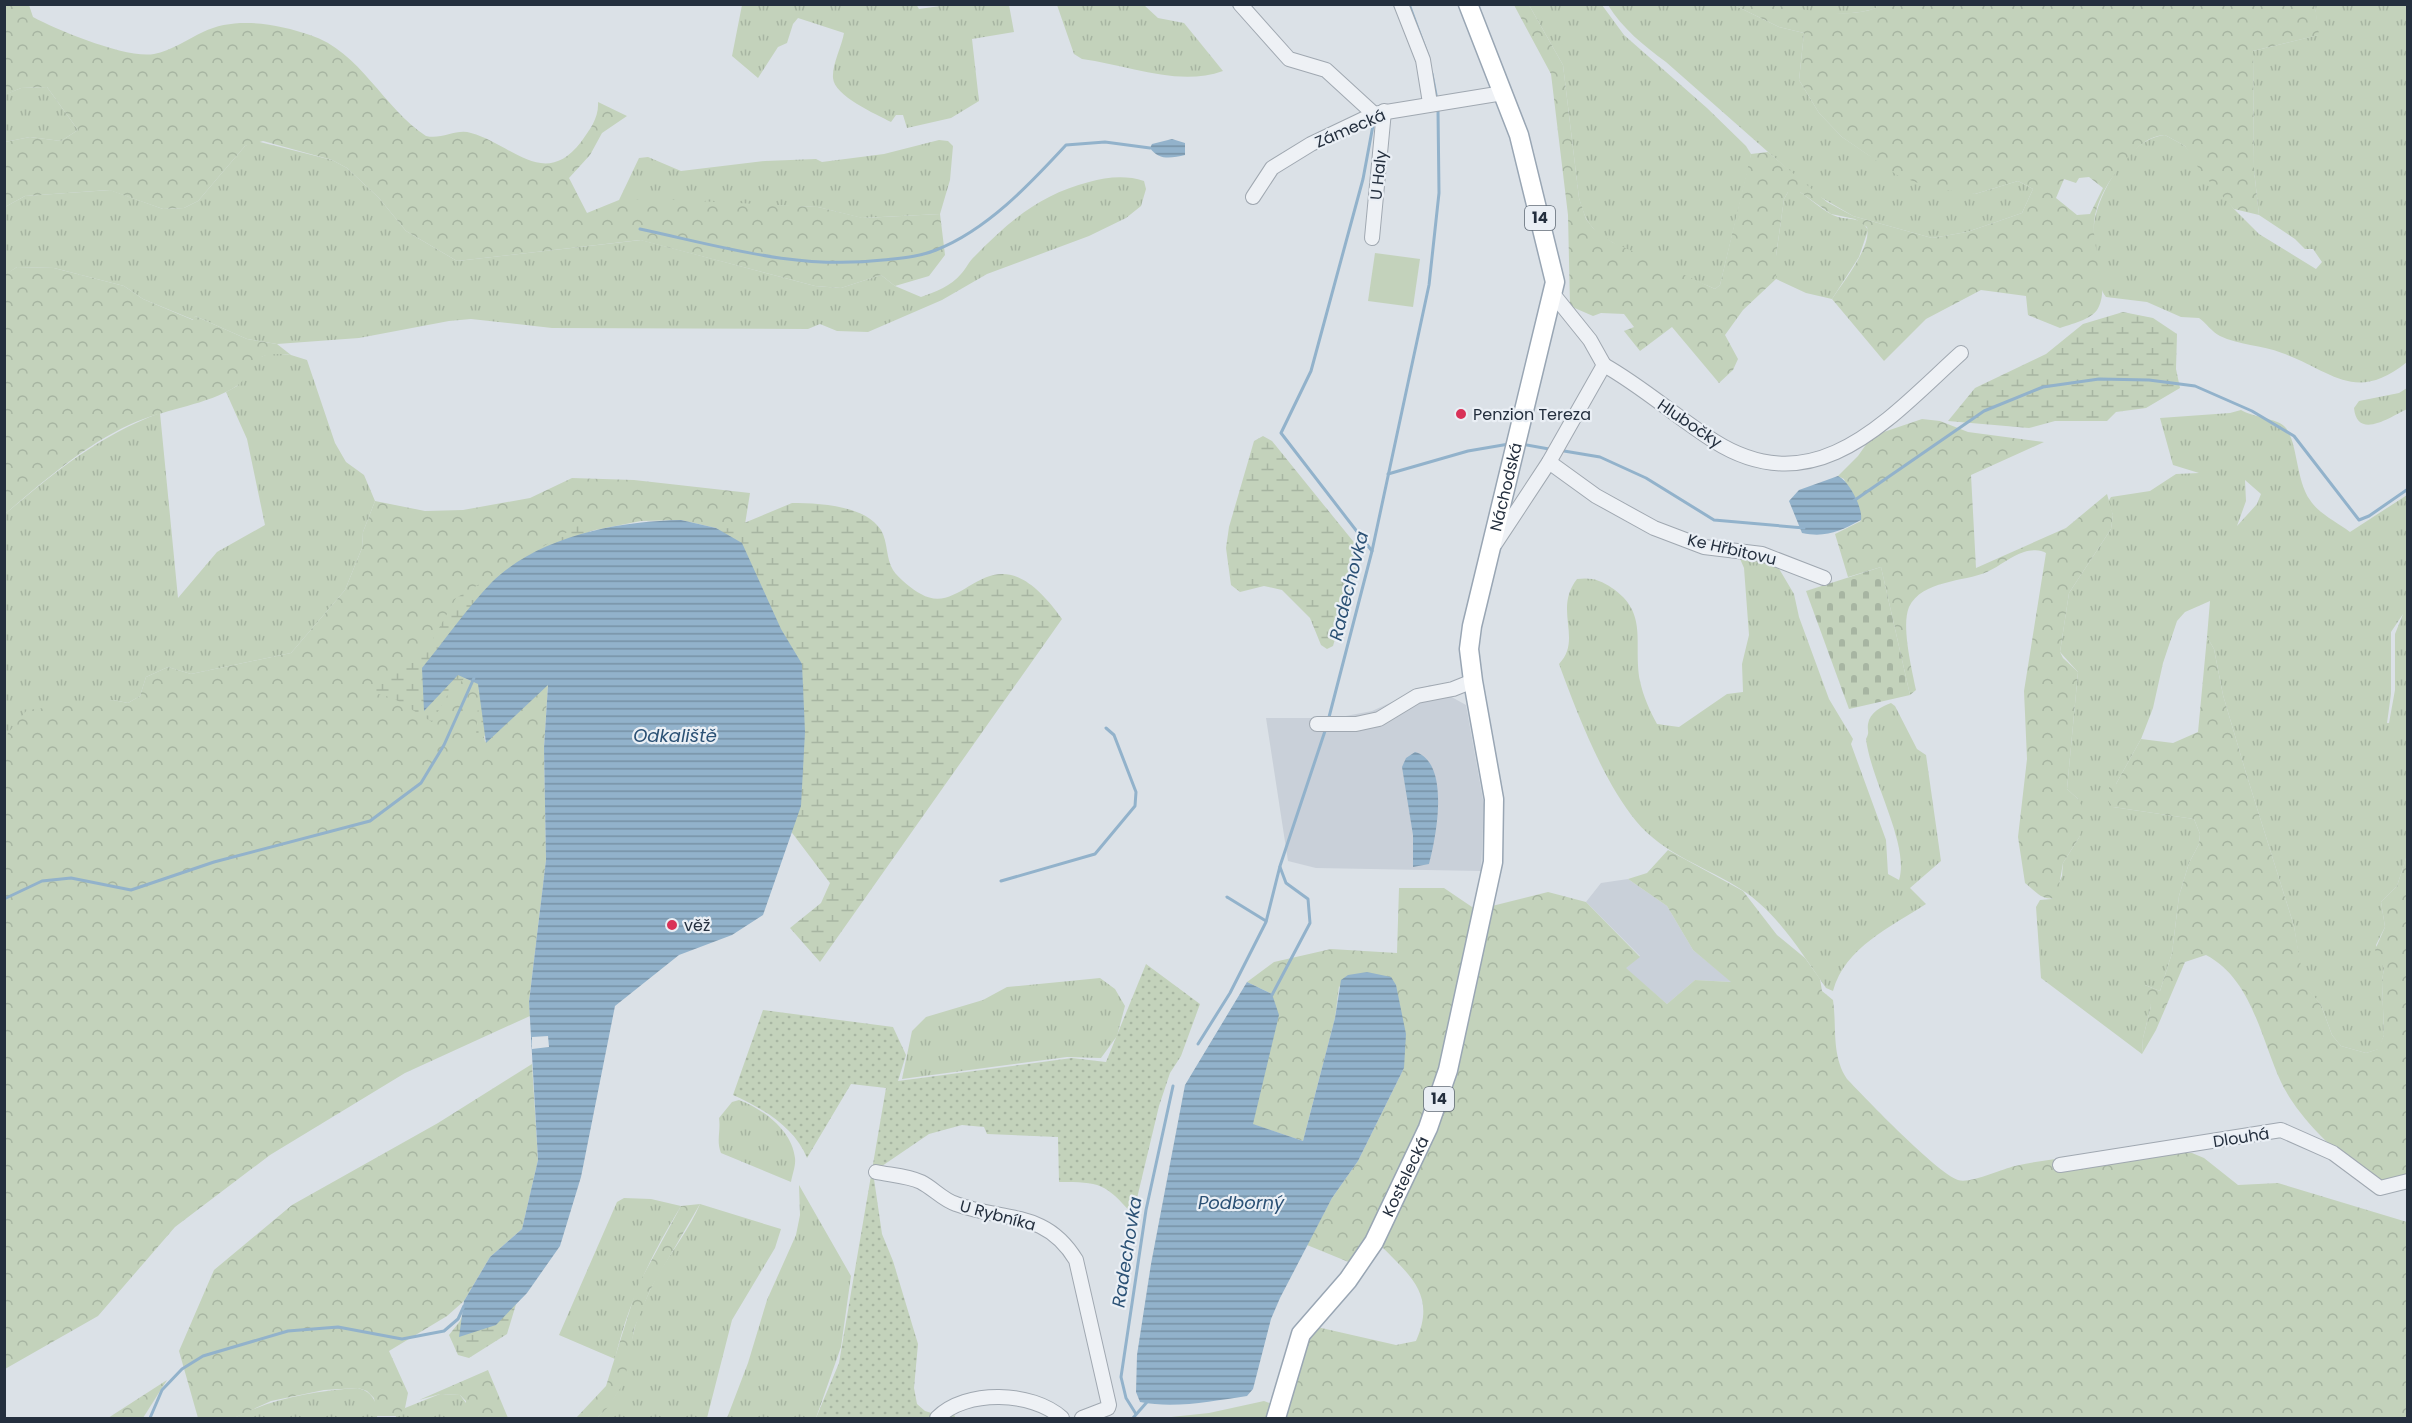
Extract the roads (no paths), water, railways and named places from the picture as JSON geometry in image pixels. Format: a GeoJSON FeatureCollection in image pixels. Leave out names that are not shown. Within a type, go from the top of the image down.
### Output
{"type":"FeatureCollection","features":[{"type":"Feature","properties":{"kind":"main road","name":"Náchodská"},"geometry":{"type":"LineString","coordinates":[[1468,4],[1519,135],[1554,272],[1553,294],[1472,626],[1469,649],[1494,799],[1491,875]]}},
{"type":"Feature","properties":{"kind":"main road","name":"Kostelecká"},"geometry":{"type":"LineString","coordinates":[[1276,1419],[1302,1334],[1365,1257],[1428,1128],[1448,1070],[1491,875]]}},
{"type":"Feature","properties":{"kind":"street"},"geometry":{"type":"LineString","coordinates":[[1240,4],[1289,59],[1326,70],[1379,113]]}},
{"type":"Feature","properties":{"kind":"street"},"geometry":{"type":"LineString","coordinates":[[1401,4],[1423,60],[1430,103]]}},
{"type":"Feature","properties":{"kind":"street","name":"Zámecká"},"geometry":{"type":"LineString","coordinates":[[1253,197],[1272,168],[1311,144],[1379,113],[1503,93]]}},
{"type":"Feature","properties":{"kind":"street","name":"U Haly"},"geometry":{"type":"LineString","coordinates":[[1372,238],[1379,113]]}},
{"type":"Feature","properties":{"kind":"street"},"geometry":{"type":"LineString","coordinates":[[1491,549],[1549,462],[1604,365],[1590,340],[1553,294]]}},
{"type":"Feature","properties":{"kind":"street","name":"Hlubočky"},"geometry":{"type":"LineString","coordinates":[[1604,365],[1715,442],[1768,462],[1803,464],[1829,456],[1865,436],[1961,353]]}},
{"type":"Feature","properties":{"kind":"street","name":"Ke Hřbitovu"},"geometry":{"type":"LineString","coordinates":[[1549,462],[1596,496],[1654,528],[1704,546],[1762,554],[1824,578]]}},
{"type":"Feature","properties":{"kind":"street"},"geometry":{"type":"LineString","coordinates":[[1324,724],[1356,724],[1379,719],[1417,696],[1453,689],[1473,681]]}},
{"type":"Feature","properties":{"kind":"street","name":"Dlouhá"},"geometry":{"type":"LineString","coordinates":[[2060,1165],[2281,1130],[2333,1153],[2380,1188],[2408,1181]]}},
{"type":"Feature","properties":{"kind":"street","name":"U Rybníka"},"geometry":{"type":"LineString","coordinates":[[876,1172],[919,1181],[954,1204],[1018,1218],[1050,1230],[1068,1246],[1079,1270],[1109,1405],[1108,1408],[1082,1419]]}},
{"type":"Feature","properties":{"kind":"street"},"geometry":{"type":"LineString","coordinates":[[937,1419],[948,1409],[992,1397],[1008,1397],[1038,1403],[1062,1419]]}},
{"type":"Feature","properties":{"kind":"water"},"geometry":{"type":"Polygon","coordinates":[[[1172,139],[1185,143],[1185,155],[1162,157],[1150,148],[1152,144],[1172,139]]]}},
{"type":"Feature","properties":{"kind":"water"},"geometry":{"type":"Polygon","coordinates":[[[1838,476],[1847,483],[1854,495],[1860,509],[1861,520],[1833,533],[1818,535],[1802,533],[1789,501],[1799,490],[1838,476]]]}},
{"type":"Feature","properties":{"kind":"water","name":"Odkaliště"},"geometry":{"type":"Polygon","coordinates":[[[681,520],[716,528],[742,543],[781,629],[802,664],[805,732],[801,806],[763,915],[732,935],[679,955],[615,1006],[581,1177],[560,1246],[527,1293],[496,1325],[459,1337],[464,1301],[490,1257],[522,1229],[538,1160],[529,1002],[546,860],[544,748],[548,685],[486,743],[478,684],[458,675],[424,711],[422,668],[492,582],[511,566],[533,553],[556,542],[606,528],[681,520]]]}},
{"type":"Feature","properties":{"kind":"water"},"geometry":{"type":"Polygon","coordinates":[[[1415,752],[1426,759],[1433,770],[1438,802],[1435,837],[1429,864],[1413,867],[1413,835],[1402,767],[1406,758],[1415,752]]]}},
{"type":"Feature","properties":{"kind":"water","name":"Podborný"},"geometry":{"type":"Polygon","coordinates":[[[1367,972],[1391,977],[1396,985],[1406,1034],[1404,1068],[1358,1161],[1332,1198],[1280,1298],[1271,1319],[1253,1389],[1247,1396],[1194,1404],[1167,1405],[1140,1402],[1136,1392],[1137,1355],[1151,1264],[1185,1085],[1247,982],[1272,994],[1279,1015],[1253,1124],[1303,1141],[1335,1018],[1341,980],[1348,975],[1367,972]]]}},
{"type":"Feature","properties":{"kind":"waterway","name":"Radechovka"},"geometry":{"type":"LineString","coordinates":[[1409,4],[1428,56]]}},
{"type":"Feature","properties":{"kind":"waterway","name":"Radechovka"},"geometry":{"type":"LineString","coordinates":[[1432,74],[1437,100]]}},
{"type":"Feature","properties":{"kind":"waterway","name":"Radechovka"},"geometry":{"type":"LineString","coordinates":[[1328,721],[1372,551],[1429,285],[1439,193],[1438,110]]}},
{"type":"Feature","properties":{"kind":"waterway"},"geometry":{"type":"LineString","coordinates":[[1372,551],[1281,433],[1311,371],[1363,179],[1374,120]]}},
{"type":"Feature","properties":{"kind":"waterway"},"geometry":{"type":"LineString","coordinates":[[640,229],[790,259],[851,262],[910,257],[930,252],[973,231],[1007,205],[1066,145],[1105,142],[1150,148]]}},
{"type":"Feature","properties":{"kind":"waterway"},"geometry":{"type":"LineString","coordinates":[[1852,502],[1984,411],[2043,387],[2099,379],[2149,380],[2195,386],[2252,411],[2294,436],[2359,520],[2369,516],[2408,489]]}},
{"type":"Feature","properties":{"kind":"waterway"},"geometry":{"type":"LineString","coordinates":[[1388,474],[1468,451],[1509,444]]}},
{"type":"Feature","properties":{"kind":"waterway"},"geometry":{"type":"LineString","coordinates":[[1521,444],[1549,449]]}},
{"type":"Feature","properties":{"kind":"waterway"},"geometry":{"type":"LineString","coordinates":[[1564,451],[1600,457],[1646,478],[1714,520],[1804,528]]}},
{"type":"Feature","properties":{"kind":"waterway"},"geometry":{"type":"LineString","coordinates":[[4,899],[42,881],[71,878],[131,890],[214,862],[370,821],[421,783],[444,745],[474,678]]}},
{"type":"Feature","properties":{"kind":"waterway"},"geometry":{"type":"LineString","coordinates":[[1001,881],[1095,854],[1135,806],[1136,792],[1114,735],[1106,728]]}},
{"type":"Feature","properties":{"kind":"waterway","name":"Radechovka"},"geometry":{"type":"LineString","coordinates":[[1198,1044],[1230,993],[1266,922],[1280,866],[1326,728]]}},
{"type":"Feature","properties":{"kind":"waterway"},"geometry":{"type":"LineString","coordinates":[[1272,995],[1310,923],[1308,899],[1286,883],[1280,867]]}},
{"type":"Feature","properties":{"kind":"waterway"},"geometry":{"type":"LineString","coordinates":[[1227,897],[1266,921]]}},
{"type":"Feature","properties":{"kind":"waterway","name":"Radechovka"},"geometry":{"type":"LineString","coordinates":[[1136,1414],[1126,1398],[1121,1377],[1146,1210],[1173,1086]]}},
{"type":"Feature","properties":{"kind":"waterway"},"geometry":{"type":"LineString","coordinates":[[150,1418],[162,1390],[182,1369],[203,1356],[288,1331],[338,1327],[402,1339],[444,1331],[458,1319],[464,1306]]}},
{"type":"Feature","properties":{"kind":"waterway"},"geometry":{"type":"LineString","coordinates":[[1133,1418],[1147,1402]]}},
{"type":"Feature","properties":{"kind":"place","name":"Penzion Tereza"},"geometry":{"type":"Point","coordinates":[1461,414]}},
{"type":"Feature","properties":{"kind":"place","name":"věž"},"geometry":{"type":"Point","coordinates":[672,925]}}]}
